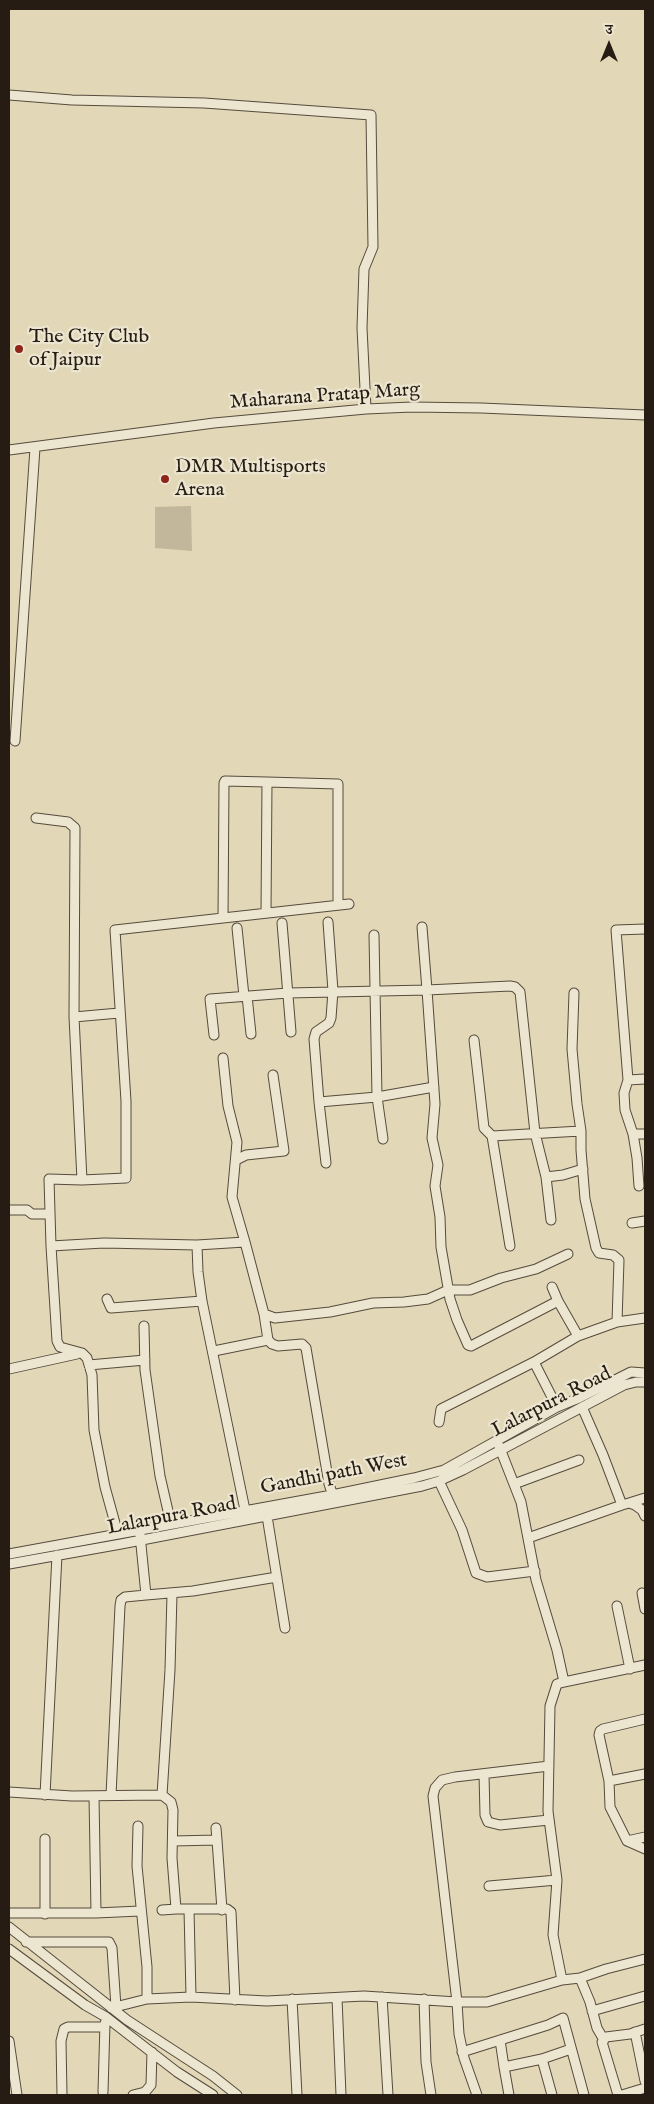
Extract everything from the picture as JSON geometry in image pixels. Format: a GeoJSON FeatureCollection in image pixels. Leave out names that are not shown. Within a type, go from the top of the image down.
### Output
{"type":"FeatureCollection","features":[{"type":"Feature","properties":{"kind":"street"},"geometry":{"type":"LineString","coordinates":[[9,95],[72,100],[204,103],[371,115],[373,247],[364,269],[362,328],[366,409]]}},
{"type":"Feature","properties":{"kind":"street","name":"Maharana Pratap Marg"},"geometry":{"type":"LineString","coordinates":[[9,450],[214,423],[366,409],[412,407],[481,408],[645,415]]}},
{"type":"Feature","properties":{"kind":"street"},"geometry":{"type":"LineString","coordinates":[[15,741],[35,448]]}},
{"type":"Feature","properties":{"kind":"street"},"geometry":{"type":"LineString","coordinates":[[223,918],[224,783],[226,781],[338,784],[338,905]]}},
{"type":"Feature","properties":{"kind":"street"},"geometry":{"type":"LineString","coordinates":[[266,913],[267,782]]}},
{"type":"Feature","properties":{"kind":"street"},"geometry":{"type":"LineString","coordinates":[[36,818],[68,822],[75,828],[74,1017],[82,1180]]}},
{"type":"Feature","properties":{"kind":"street"},"geometry":{"type":"LineString","coordinates":[[118,1534],[105,1487],[94,1430],[92,1375],[87,1358],[82,1354],[65,1350],[60,1347],[57,1341],[48,1179],[126,1178],[126,1101],[115,930],[349,904]]}},
{"type":"Feature","properties":{"kind":"street"},"geometry":{"type":"LineString","coordinates":[[326,1163],[314,1039],[316,1032],[329,1022],[331,1018],[334,991],[328,922]]}},
{"type":"Feature","properties":{"kind":"street"},"geometry":{"type":"LineString","coordinates":[[282,923],[291,1032]]}},
{"type":"Feature","properties":{"kind":"street"},"geometry":{"type":"LineString","coordinates":[[422,926],[436,1104],[432,1138],[438,1165],[435,1186],[440,1216],[441,1247],[448,1290],[457,1320],[468,1345],[471,1346],[558,1301]]}},
{"type":"Feature","properties":{"kind":"street"},"geometry":{"type":"LineString","coordinates":[[238,928],[251,1034]]}},
{"type":"Feature","properties":{"kind":"street"},"geometry":{"type":"LineString","coordinates":[[639,1186],[633,1134],[625,1110],[624,1093],[628,1080],[616,930],[645,929]]}},
{"type":"Feature","properties":{"kind":"street"},"geometry":{"type":"LineString","coordinates":[[374,935],[377,1097],[383,1139]]}},
{"type":"Feature","properties":{"kind":"street"},"geometry":{"type":"LineString","coordinates":[[214,1035],[210,999],[334,991],[427,990],[510,986],[518,989],[520,992],[535,1133],[546,1177],[552,1220]]}},
{"type":"Feature","properties":{"kind":"street"},"geometry":{"type":"LineString","coordinates":[[574,992],[572,1049],[576,1104],[581,1131],[585,1199],[596,1248],[599,1253],[613,1255],[619,1260],[617,1322]]}},
{"type":"Feature","properties":{"kind":"street"},"geometry":{"type":"LineString","coordinates":[[74,1017],[119,1014]]}},
{"type":"Feature","properties":{"kind":"street"},"geometry":{"type":"LineString","coordinates":[[474,1040],[484,1128],[492,1136],[510,1246]]}},
{"type":"Feature","properties":{"kind":"street"},"geometry":{"type":"LineString","coordinates":[[223,1058],[228,1106],[237,1142],[232,1197],[264,1314],[268,1340]]}},
{"type":"Feature","properties":{"kind":"street"},"geometry":{"type":"LineString","coordinates":[[236,1160],[246,1155],[284,1151],[273,1075]]}},
{"type":"Feature","properties":{"kind":"street"},"geometry":{"type":"LineString","coordinates":[[628,1080],[645,1079]]}},
{"type":"Feature","properties":{"kind":"street"},"geometry":{"type":"LineString","coordinates":[[319,1102],[377,1097],[434,1087]]}},
{"type":"Feature","properties":{"kind":"street"},"geometry":{"type":"LineString","coordinates":[[492,1136],[581,1131]]}},
{"type":"Feature","properties":{"kind":"street"},"geometry":{"type":"LineString","coordinates":[[633,1134],[645,1134]]}},
{"type":"Feature","properties":{"kind":"street"},"geometry":{"type":"LineString","coordinates":[[546,1177],[563,1175],[583,1169]]}},
{"type":"Feature","properties":{"kind":"street"},"geometry":{"type":"LineString","coordinates":[[9,1210],[27,1210],[32,1214],[49,1214]]}},
{"type":"Feature","properties":{"kind":"street"},"geometry":{"type":"LineString","coordinates":[[632,1223],[645,1221]]}},
{"type":"Feature","properties":{"kind":"street"},"geometry":{"type":"LineString","coordinates":[[51,1246],[104,1244],[197,1245],[245,1242]]}},
{"type":"Feature","properties":{"kind":"street"},"geometry":{"type":"LineString","coordinates":[[197,1245],[202,1301],[214,1351],[245,1510]]}},
{"type":"Feature","properties":{"kind":"street"},"geometry":{"type":"LineString","coordinates":[[264,1314],[274,1318],[330,1312],[373,1303],[428,1299],[448,1290],[470,1290],[501,1278],[536,1269],[568,1254]]}},
{"type":"Feature","properties":{"kind":"street"},"geometry":{"type":"LineString","coordinates":[[552,1287],[578,1336]]}},
{"type":"Feature","properties":{"kind":"street"},"geometry":{"type":"LineString","coordinates":[[107,1299],[111,1308],[202,1301]]}},
{"type":"Feature","properties":{"kind":"street"},"geometry":{"type":"LineString","coordinates":[[439,1422],[441,1409],[534,1362],[578,1336],[617,1322],[645,1318]]}},
{"type":"Feature","properties":{"kind":"street"},"geometry":{"type":"LineString","coordinates":[[144,1326],[145,1360],[160,1476],[171,1524]]}},
{"type":"Feature","properties":{"kind":"street"},"geometry":{"type":"LineString","coordinates":[[214,1351],[268,1340],[278,1346],[302,1344],[306,1348],[334,1499]]}},
{"type":"Feature","properties":{"kind":"street"},"geometry":{"type":"LineString","coordinates":[[9,1369],[82,1354]]}},
{"type":"Feature","properties":{"kind":"street"},"geometry":{"type":"LineString","coordinates":[[89,1365],[145,1360]]}},
{"type":"Feature","properties":{"kind":"street"},"geometry":{"type":"LineString","coordinates":[[534,1362],[556,1407]]}},
{"type":"Feature","properties":{"kind":"street","name":"Gandhi path West"},"geometry":{"type":"LineString","coordinates":[[9,1554],[245,1510],[334,1499],[444,1470],[498,1446],[556,1407],[579,1398],[631,1372],[645,1372]]}},
{"type":"Feature","properties":{"kind":"street","name":"Lalarpura Road"},"geometry":{"type":"LineString","coordinates":[[9,1564],[141,1541],[267,1516],[334,1499],[440,1481],[498,1446],[582,1407],[624,1385],[645,1382]]}},
{"type":"Feature","properties":{"kind":"street"},"geometry":{"type":"LineString","coordinates":[[582,1407],[625,1504],[642,1510],[645,1516]]}},
{"type":"Feature","properties":{"kind":"street"},"geometry":{"type":"LineString","coordinates":[[498,1446],[521,1502],[535,1572],[564,1682]]}},
{"type":"Feature","properties":{"kind":"street"},"geometry":{"type":"LineString","coordinates":[[514,1484],[579,1460]]}},
{"type":"Feature","properties":{"kind":"street"},"geometry":{"type":"LineString","coordinates":[[440,1481],[462,1530],[476,1573],[487,1577],[535,1572]]}},
{"type":"Feature","properties":{"kind":"street"},"geometry":{"type":"LineString","coordinates":[[528,1538],[645,1498]]}},
{"type":"Feature","properties":{"kind":"street"},"geometry":{"type":"LineString","coordinates":[[267,1516],[285,1628]]}},
{"type":"Feature","properties":{"kind":"street"},"geometry":{"type":"LineString","coordinates":[[139,1530],[146,1595]]}},
{"type":"Feature","properties":{"kind":"street"},"geometry":{"type":"LineString","coordinates":[[45,1795],[58,1555]]}},
{"type":"Feature","properties":{"kind":"street"},"geometry":{"type":"LineString","coordinates":[[111,1795],[120,1606],[122,1600],[125,1597],[172,1594],[277,1577]]}},
{"type":"Feature","properties":{"kind":"street"},"geometry":{"type":"LineString","coordinates":[[162,1795],[170,1670],[172,1594]]}},
{"type":"Feature","properties":{"kind":"street"},"geometry":{"type":"LineString","coordinates":[[642,1594],[645,1609]]}},
{"type":"Feature","properties":{"kind":"street"},"geometry":{"type":"LineString","coordinates":[[617,1606],[630,1669]]}},
{"type":"Feature","properties":{"kind":"street"},"geometry":{"type":"LineString","coordinates":[[562,1980],[553,1935],[557,1880],[549,1820],[550,1706],[557,1684],[645,1665]]}},
{"type":"Feature","properties":{"kind":"street"},"geometry":{"type":"LineString","coordinates":[[645,1720],[600,1731],[599,1735],[609,1781],[610,1807],[627,1840],[645,1849]]}},
{"type":"Feature","properties":{"kind":"street"},"geometry":{"type":"LineString","coordinates":[[477,2095],[462,2052],[433,1796],[434,1788],[442,1780],[455,1777],[549,1766]]}},
{"type":"Feature","properties":{"kind":"street"},"geometry":{"type":"LineString","coordinates":[[484,1774],[484,1806],[488,1822],[500,1825],[549,1820]]}},
{"type":"Feature","properties":{"kind":"street"},"geometry":{"type":"LineString","coordinates":[[609,1781],[645,1774]]}},
{"type":"Feature","properties":{"kind":"street"},"geometry":{"type":"LineString","coordinates":[[9,1792],[94,1796],[162,1795],[171,1802],[173,1810],[172,1858],[176,1910]]}},
{"type":"Feature","properties":{"kind":"street"},"geometry":{"type":"LineString","coordinates":[[94,1796],[96,1913]]}},
{"type":"Feature","properties":{"kind":"street"},"geometry":{"type":"LineString","coordinates":[[138,1826],[137,1866],[147,1967],[147,1999]]}},
{"type":"Feature","properties":{"kind":"street"},"geometry":{"type":"LineString","coordinates":[[216,1828],[222,1910]]}},
{"type":"Feature","properties":{"kind":"street"},"geometry":{"type":"LineString","coordinates":[[627,1840],[645,1837]]}},
{"type":"Feature","properties":{"kind":"street"},"geometry":{"type":"LineString","coordinates":[[44,1839],[45,1914]]}},
{"type":"Feature","properties":{"kind":"street"},"geometry":{"type":"LineString","coordinates":[[173,1840],[217,1840]]}},
{"type":"Feature","properties":{"kind":"street"},"geometry":{"type":"LineString","coordinates":[[489,1886],[557,1880]]}},
{"type":"Feature","properties":{"kind":"street"},"geometry":{"type":"LineString","coordinates":[[162,1910],[227,1909],[231,1912],[235,2000]]}},
{"type":"Feature","properties":{"kind":"street"},"geometry":{"type":"LineString","coordinates":[[9,1913],[96,1913],[140,1910]]}},
{"type":"Feature","properties":{"kind":"street"},"geometry":{"type":"LineString","coordinates":[[189,1910],[191,1997]]}},
{"type":"Feature","properties":{"kind":"street"},"geometry":{"type":"LineString","coordinates":[[9,1929],[111,2007],[238,2095]]}},
{"type":"Feature","properties":{"kind":"street"},"geometry":{"type":"LineString","coordinates":[[26,1942],[109,1942],[112,1948],[111,2007],[105,2022],[103,2092]]}},
{"type":"Feature","properties":{"kind":"street"},"geometry":{"type":"LineString","coordinates":[[9,1949],[105,2022],[213,2095]]}},
{"type":"Feature","properties":{"kind":"street"},"geometry":{"type":"LineString","coordinates":[[111,2007],[147,1999],[191,1997],[267,2001],[382,1997],[487,2002],[562,1980],[580,1978],[645,1959]]}},
{"type":"Feature","properties":{"kind":"street"},"geometry":{"type":"LineString","coordinates":[[580,1978],[597,2028],[604,2040]]}},
{"type":"Feature","properties":{"kind":"street"},"geometry":{"type":"LineString","coordinates":[[592,2011],[645,1996]]}},
{"type":"Feature","properties":{"kind":"street"},"geometry":{"type":"LineString","coordinates":[[382,1997],[388,2095]]}},
{"type":"Feature","properties":{"kind":"street"},"geometry":{"type":"LineString","coordinates":[[337,1998],[341,2095]]}},
{"type":"Feature","properties":{"kind":"street"},"geometry":{"type":"LineString","coordinates":[[292,1999],[297,2095]]}},
{"type":"Feature","properties":{"kind":"street"},"geometry":{"type":"LineString","coordinates":[[424,1999],[426,2062],[431,2095]]}},
{"type":"Feature","properties":{"kind":"street"},"geometry":{"type":"LineString","coordinates":[[462,2052],[548,2025],[563,2018],[584,2095]]}},
{"type":"Feature","properties":{"kind":"street"},"geometry":{"type":"LineString","coordinates":[[62,2095],[61,2041],[64,2030],[68,2027],[105,2022]]}},
{"type":"Feature","properties":{"kind":"street"},"geometry":{"type":"LineString","coordinates":[[645,2029],[606,2037],[602,2042],[620,2095],[645,2088]]}},
{"type":"Feature","properties":{"kind":"street"},"geometry":{"type":"LineString","coordinates":[[635,2032],[645,2081]]}},
{"type":"Feature","properties":{"kind":"street"},"geometry":{"type":"LineString","coordinates":[[500,2040],[509,2095]]}},
{"type":"Feature","properties":{"kind":"street"},"geometry":{"type":"LineString","coordinates":[[9,2041],[17,2095]]}},
{"type":"Feature","properties":{"kind":"street"},"geometry":{"type":"LineString","coordinates":[[504,2067],[542,2060],[571,2049]]}},
{"type":"Feature","properties":{"kind":"street"},"geometry":{"type":"LineString","coordinates":[[133,2095],[145,2092],[151,2085],[152,2052]]}},
{"type":"Feature","properties":{"kind":"street"},"geometry":{"type":"LineString","coordinates":[[542,2060],[552,2095]]}},
{"type":"Feature","properties":{"kind":"shaded area"},"geometry":{"type":"Polygon","coordinates":[[[191,506],[192,551],[155,548],[155,507],[191,506]]]}},
{"type":"Feature","properties":{"kind":"place","name":"The City Club of Jaipur"},"geometry":{"type":"Point","coordinates":[19,349]}},
{"type":"Feature","properties":{"kind":"place","name":"DMR Multisports Arena"},"geometry":{"type":"Point","coordinates":[165,479]}}]}
